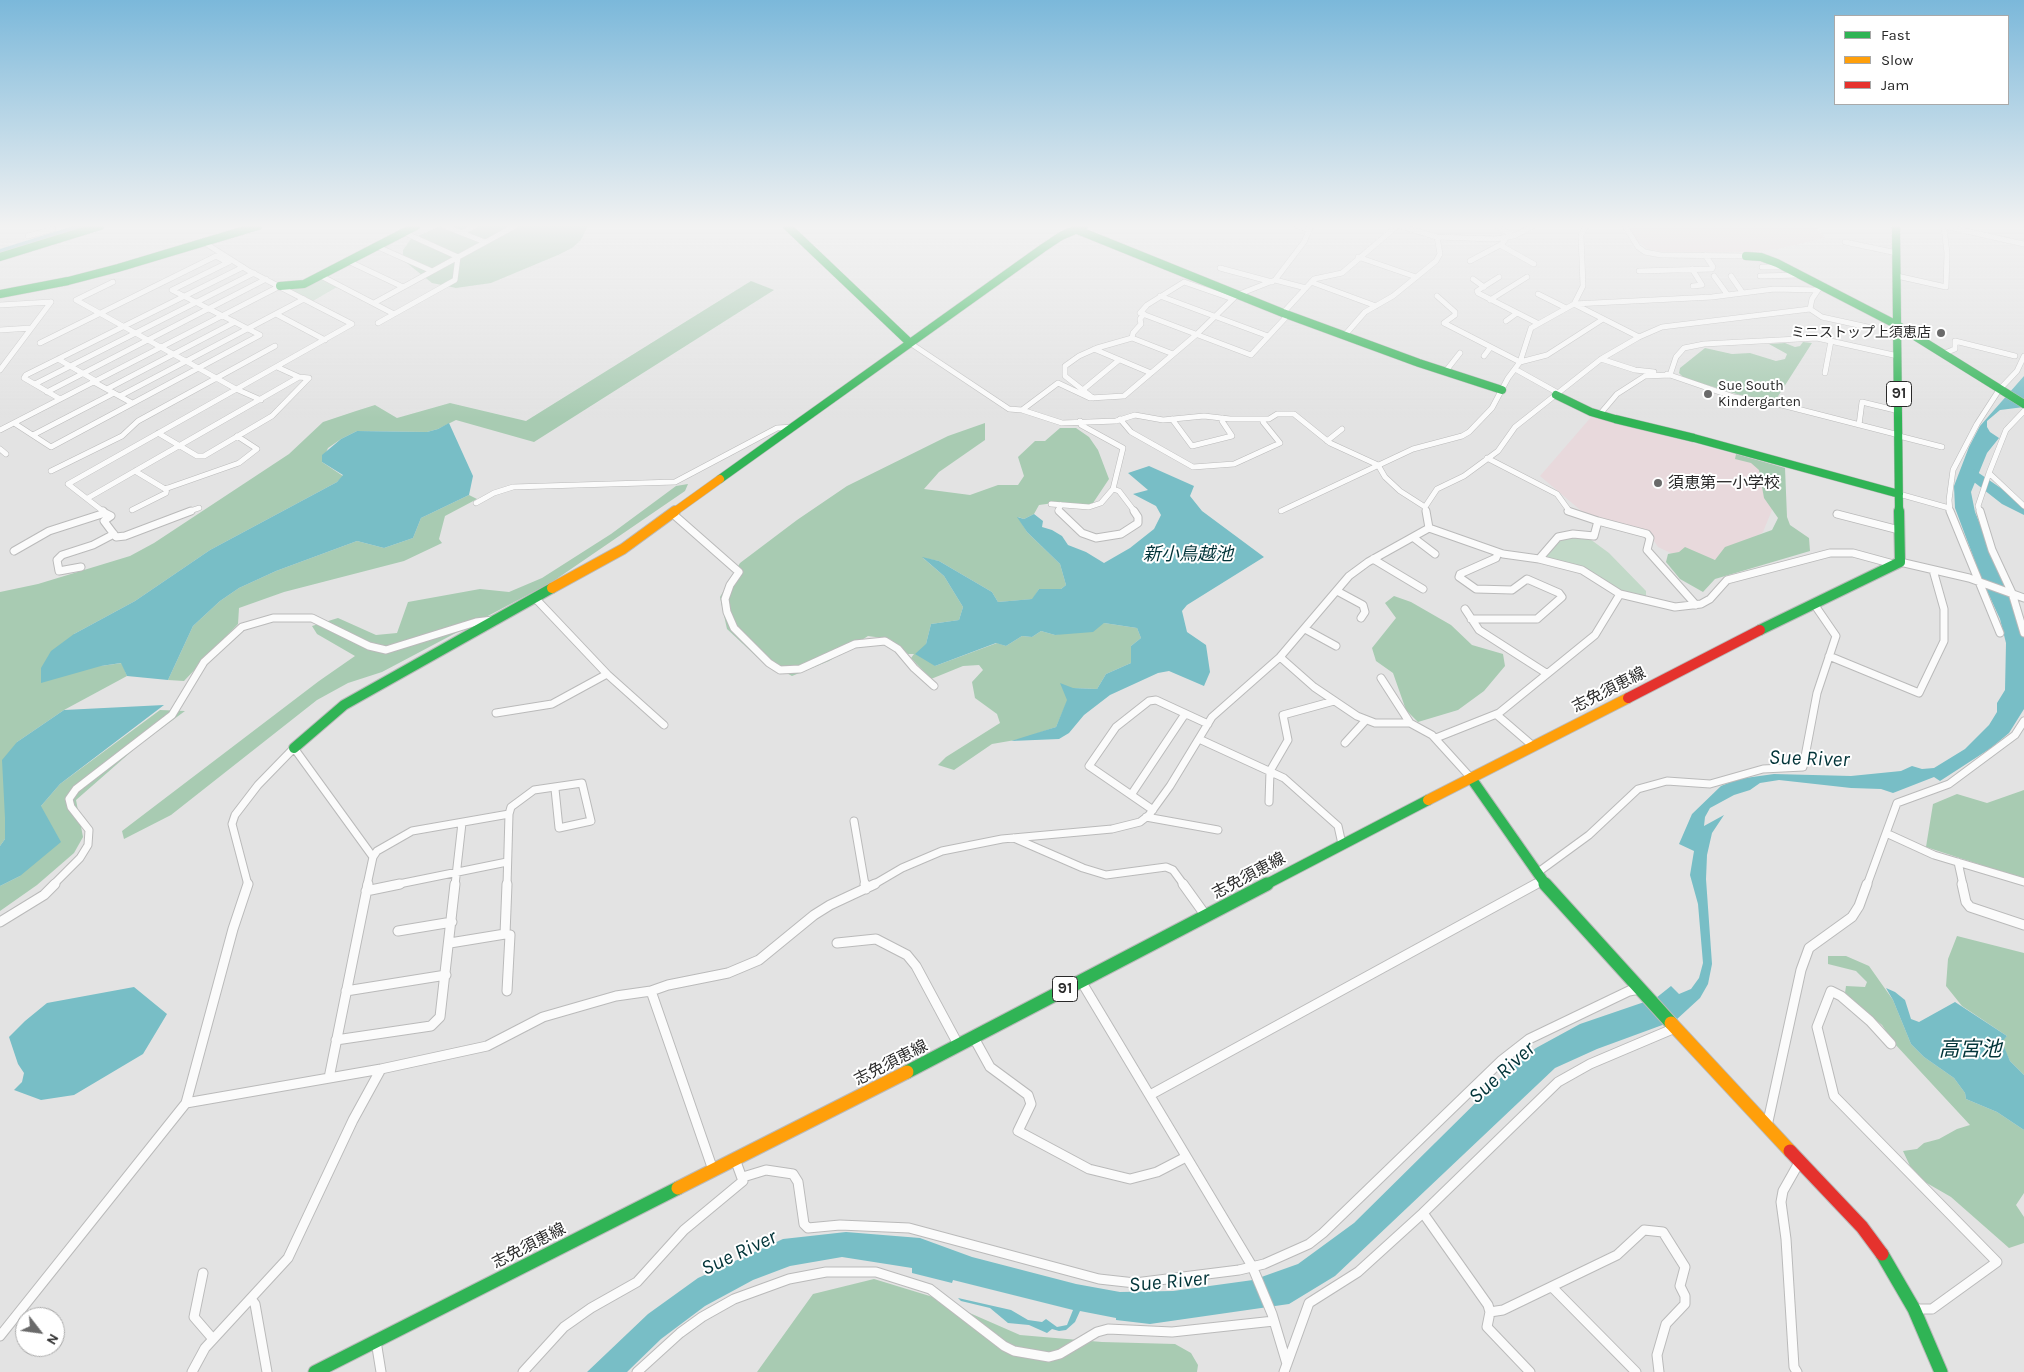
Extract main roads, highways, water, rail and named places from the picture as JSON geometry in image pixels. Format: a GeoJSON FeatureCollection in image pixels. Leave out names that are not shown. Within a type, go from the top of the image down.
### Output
{"type":"FeatureCollection","features":[{"type":"Feature","properties":{"kind":"water"},"geometry":{"type":"Polygon","coordinates":[[[2024,376],[2024,407],[2000,410],[1987,421],[1987,427],[1990,432],[1999,438],[1987,453],[1971,492],[1975,512],[2024,630],[2024,709],[2009,733],[1991,748],[1940,781],[1934,777],[1893,793],[1881,789],[1851,788],[1779,780],[1760,783],[1750,790],[1734,795],[1710,808],[1705,817],[1704,826],[1724,815],[1712,833],[1707,855],[1706,879],[1712,964],[1708,984],[1700,998],[1676,1020],[1597,1049],[1555,1068],[1335,1276],[1289,1304],[1150,1324],[1116,1320],[1116,1318],[1080,1311],[1075,1322],[1066,1330],[1052,1329],[1047,1333],[1029,1325],[1008,1323],[990,1308],[961,1301],[958,1298],[1011,1310],[1028,1320],[1042,1322],[1046,1319],[1057,1327],[1067,1325],[1073,1310],[953,1280],[952,1283],[912,1273],[912,1268],[842,1257],[790,1266],[753,1280],[705,1306],[661,1339],[627,1372],[587,1372],[648,1314],[698,1278],[783,1239],[846,1232],[920,1238],[972,1257],[1076,1284],[1120,1292],[1173,1291],[1253,1280],[1298,1264],[1354,1223],[1517,1062],[1536,1048],[1580,1024],[1656,998],[1671,986],[1679,994],[1691,989],[1699,978],[1703,963],[1698,904],[1690,875],[1694,851],[1679,844],[1692,814],[1721,786],[1738,779],[1774,774],[1851,776],[1901,771],[1912,766],[1922,769],[1934,768],[1965,749],[1989,725],[1997,712],[1997,703],[2005,690],[2006,643],[2000,619],[1982,580],[1955,508],[1954,486],[1969,447],[1980,426],[2024,376]]]}},
{"type":"Feature","properties":{"kind":"water"},"geometry":{"type":"Polygon","coordinates":[[[449,423],[473,476],[469,495],[421,518],[413,538],[384,548],[357,541],[276,571],[239,588],[220,601],[193,626],[168,680],[127,676],[121,663],[101,666],[41,683],[41,668],[51,651],[74,634],[135,601],[210,550],[337,482],[343,475],[322,462],[322,455],[341,439],[357,431],[427,432],[449,423]]]}},
{"type":"Feature","properties":{"kind":"water","name":"新小鳥越池"},"geometry":{"type":"Polygon","coordinates":[[[1149,466],[1194,486],[1190,496],[1202,511],[1264,557],[1187,605],[1182,611],[1187,632],[1206,645],[1210,672],[1204,686],[1169,671],[1158,673],[1110,695],[1084,715],[1069,733],[1059,739],[1011,741],[1056,727],[1067,700],[1060,683],[1073,688],[1097,689],[1106,674],[1131,663],[1131,646],[1141,638],[1137,628],[1104,623],[1093,632],[1055,635],[1041,631],[1032,637],[1022,636],[1006,646],[996,643],[935,666],[915,654],[926,644],[931,624],[959,620],[963,607],[944,576],[922,557],[939,561],[992,592],[998,602],[1032,599],[1039,589],[1061,589],[1066,585],[1060,564],[1027,532],[1017,517],[1024,519],[1034,514],[1043,521],[1042,527],[1062,536],[1068,545],[1086,552],[1104,563],[1130,548],[1154,529],[1161,515],[1156,506],[1133,494],[1148,490],[1128,473],[1149,466]]]}},
{"type":"Feature","properties":{"kind":"water"},"geometry":{"type":"Polygon","coordinates":[[[164,705],[60,784],[41,806],[61,842],[20,876],[0,886],[0,846],[5,839],[2,760],[17,742],[64,710],[164,705]]]}},
{"type":"Feature","properties":{"kind":"water"},"geometry":{"type":"Polygon","coordinates":[[[134,987],[167,1014],[143,1054],[74,1095],[41,1100],[14,1090],[22,1082],[24,1073],[18,1064],[9,1037],[25,1021],[47,1003],[134,987]]]}},
{"type":"Feature","properties":{"kind":"water","name":"高宮池"},"geometry":{"type":"Polygon","coordinates":[[[1886,988],[1905,1000],[1911,1019],[1919,1022],[1955,1002],[2007,1036],[2002,1042],[2010,1061],[2024,1075],[2024,1130],[1997,1112],[1966,1099],[1965,1093],[1954,1078],[1924,1057],[1911,1044],[1893,1000],[1886,988]]]}},
{"type":"Feature","properties":{"kind":"waterway"},"geometry":{"type":"LineString","coordinates":[[1970,472],[2007,501],[2024,510]]}},
{"type":"Feature","properties":{"kind":"place","name":"ミニストップ上須恵店"},"geometry":{"type":"Point","coordinates":[1941,333]}},
{"type":"Feature","properties":{"kind":"place","name":"Sue South Kindergarten"},"geometry":{"type":"Point","coordinates":[1708,394]}},
{"type":"Feature","properties":{"kind":"place","name":"須恵第一小学校"},"geometry":{"type":"Point","coordinates":[1658,483]}},
{"type":"Feature","properties":{"kind":"water label","name":"Sue River"},"geometry":{"type":"Point","coordinates":[1809,759]}},
{"type":"Feature","properties":{"kind":"water label","name":"Sue River"},"geometry":{"type":"Point","coordinates":[1502,1073]}},
{"type":"Feature","properties":{"kind":"water label","name":"Sue River"},"geometry":{"type":"Point","coordinates":[739,1253]}},
{"type":"Feature","properties":{"kind":"water label","name":"Sue River"},"geometry":{"type":"Point","coordinates":[1169,1282]}}]}
